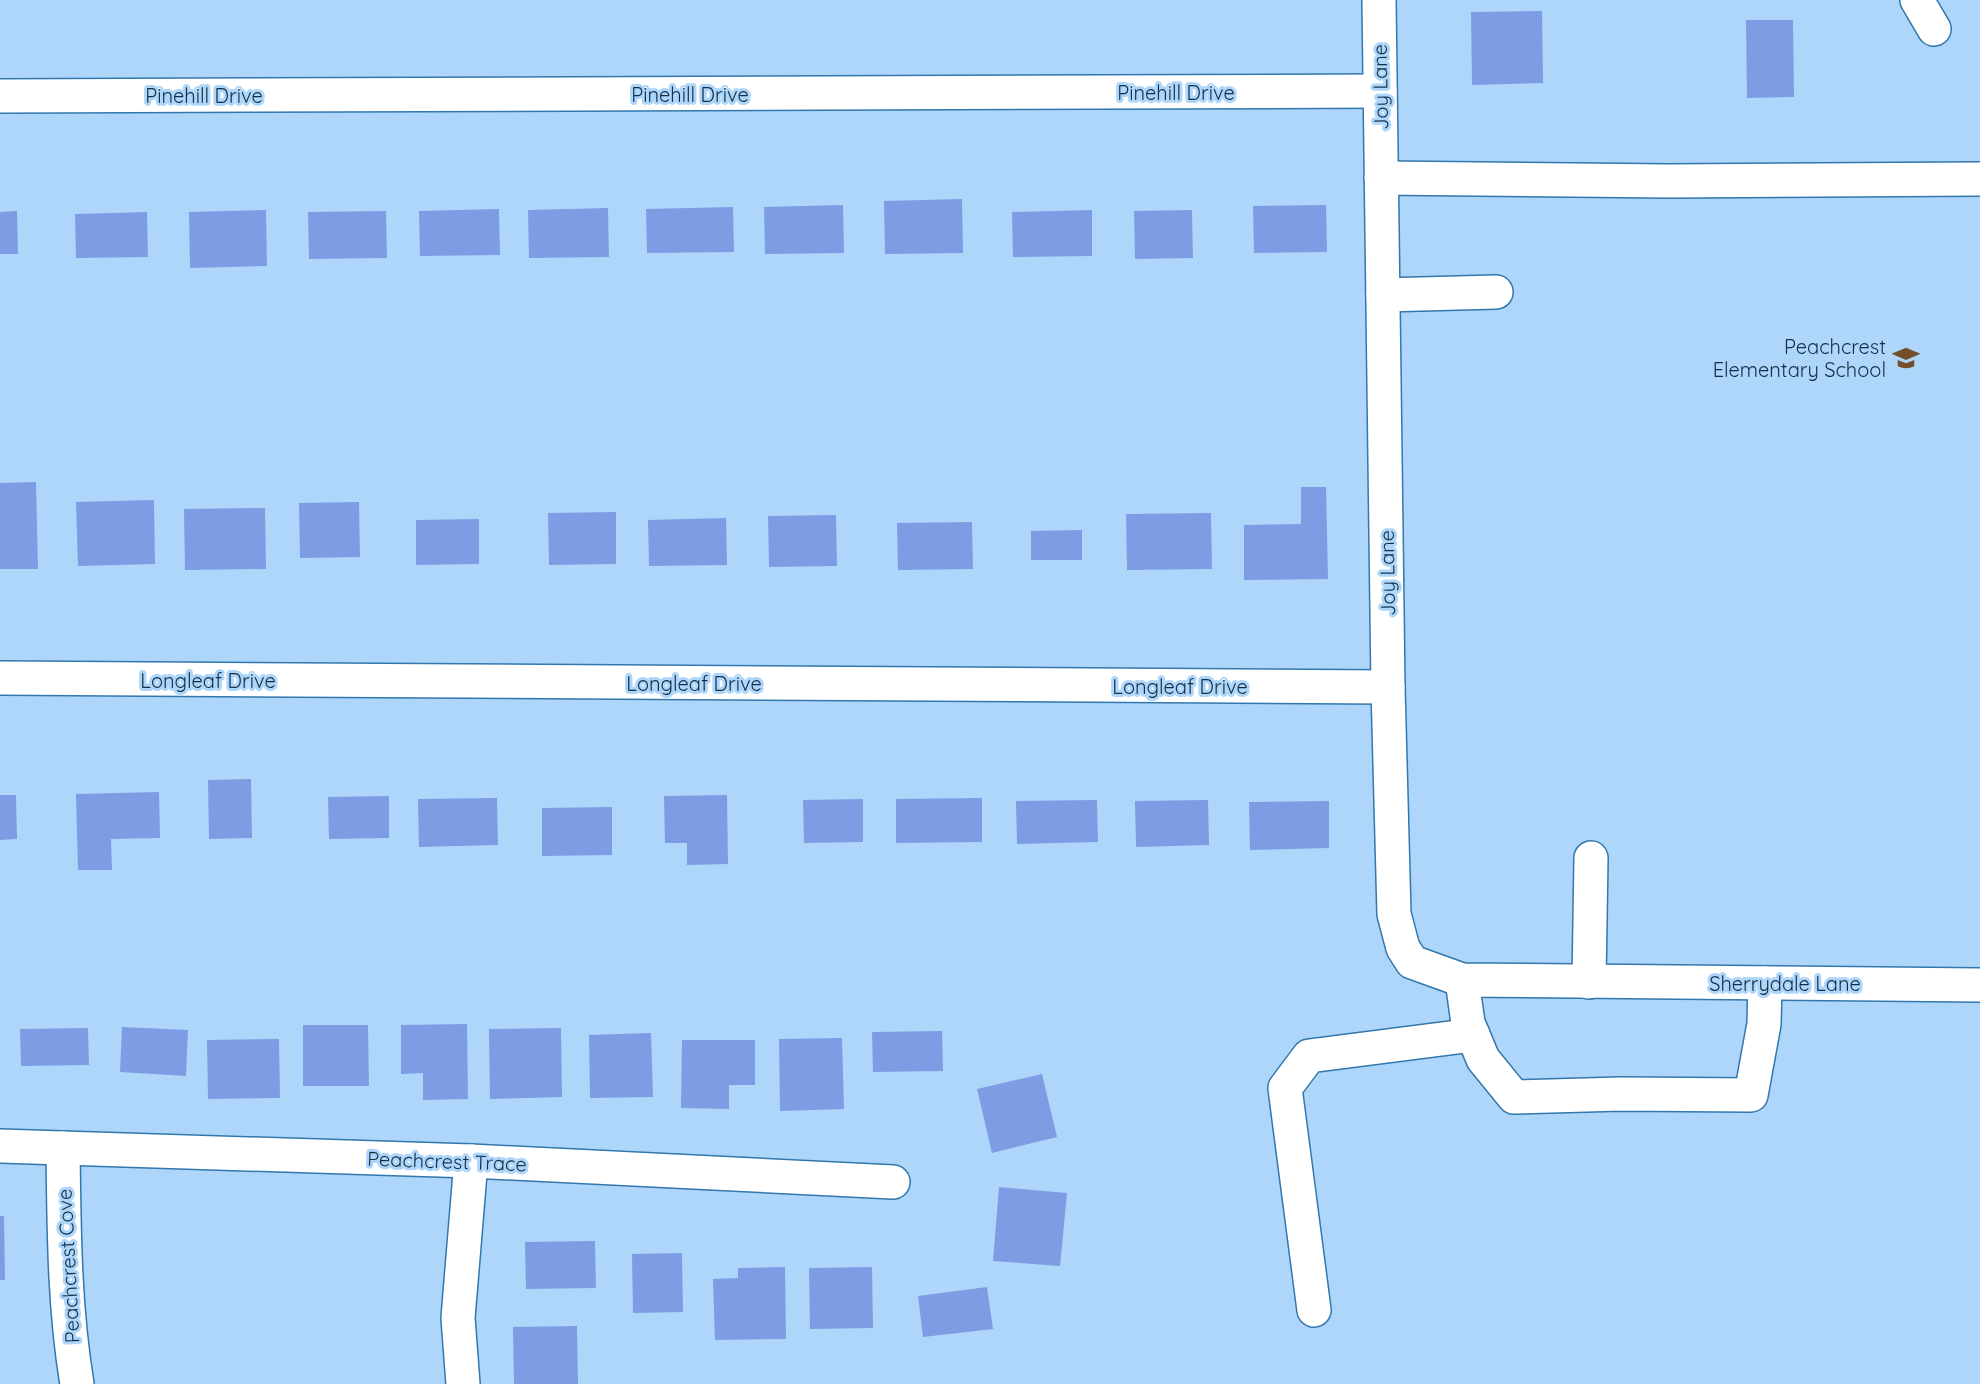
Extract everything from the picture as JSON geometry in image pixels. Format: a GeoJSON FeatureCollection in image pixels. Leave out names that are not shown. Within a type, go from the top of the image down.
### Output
{"type":"FeatureCollection","features":[{"type":"Feature","properties":{"kind":"street","name":"Joy Lane"},"geometry":{"type":"LineString","coordinates":[[1379,0],[1388,687],[1394,914],[1403,948],[1412,962],[1462,980],[1589,982]]}},
{"type":"Feature","properties":{"kind":"street"},"geometry":{"type":"LineString","coordinates":[[1917,0],[1934,29]]}},
{"type":"Feature","properties":{"kind":"street","name":"Pinehill Drive"},"geometry":{"type":"LineString","coordinates":[[0,96],[1380,92]]}},
{"type":"Feature","properties":{"kind":"street"},"geometry":{"type":"LineString","coordinates":[[1381,178],[1669,181],[1980,179]]}},
{"type":"Feature","properties":{"kind":"street"},"geometry":{"type":"LineString","coordinates":[[1383,295],[1496,292]]}},
{"type":"Feature","properties":{"kind":"street","name":"Longleaf Drive"},"geometry":{"type":"LineString","coordinates":[[0,678],[1388,687]]}},
{"type":"Feature","properties":{"kind":"street"},"geometry":{"type":"LineString","coordinates":[[1589,982],[1591,858]]}},
{"type":"Feature","properties":{"kind":"street"},"geometry":{"type":"LineString","coordinates":[[1462,980],[1468,1023],[1483,1059],[1514,1097],[1621,1094],[1750,1095],[1764,1024],[1765,983]]}},
{"type":"Feature","properties":{"kind":"street","name":"Sherrydale Lane"},"geometry":{"type":"LineString","coordinates":[[1589,982],[1980,985]]}},
{"type":"Feature","properties":{"kind":"street"},"geometry":{"type":"LineString","coordinates":[[1314,1310],[1285,1088],[1309,1056],[1473,1035]]}},
{"type":"Feature","properties":{"kind":"street","name":"Peachcrest Trace"},"geometry":{"type":"LineString","coordinates":[[0,1146],[471,1161],[893,1182]]}},
{"type":"Feature","properties":{"kind":"street","name":"Peachcrest Cove"},"geometry":{"type":"LineString","coordinates":[[63,1148],[64,1245],[71,1346],[77,1384]]}},
{"type":"Feature","properties":{"kind":"street"},"geometry":{"type":"LineString","coordinates":[[463,1384],[458,1318],[471,1161]]}},
{"type":"Feature","properties":{"kind":"building"},"geometry":{"type":"Polygon","coordinates":[[[1542,11],[1543,83],[1472,85],[1471,12],[1542,11]]]}},
{"type":"Feature","properties":{"kind":"building"},"geometry":{"type":"Polygon","coordinates":[[[1746,20],[1793,20],[1794,97],[1747,98],[1746,20]]]}},
{"type":"Feature","properties":{"kind":"building"},"geometry":{"type":"Polygon","coordinates":[[[962,199],[963,253],[885,254],[884,201],[962,199]]]}},
{"type":"Feature","properties":{"kind":"building"},"geometry":{"type":"Polygon","coordinates":[[[843,205],[844,253],[765,254],[764,207],[843,205]]]}},
{"type":"Feature","properties":{"kind":"building"},"geometry":{"type":"Polygon","coordinates":[[[1326,205],[1327,252],[1254,253],[1253,206],[1326,205]]]}},
{"type":"Feature","properties":{"kind":"building"},"geometry":{"type":"Polygon","coordinates":[[[733,207],[734,252],[647,253],[646,209],[733,207]]]}},
{"type":"Feature","properties":{"kind":"building"},"geometry":{"type":"Polygon","coordinates":[[[608,208],[609,257],[529,258],[528,210],[608,208]]]}},
{"type":"Feature","properties":{"kind":"building"},"geometry":{"type":"Polygon","coordinates":[[[499,209],[500,255],[420,256],[419,211],[499,209]]]}},
{"type":"Feature","properties":{"kind":"building"},"geometry":{"type":"Polygon","coordinates":[[[266,210],[267,266],[190,268],[189,212],[266,210]]]}},
{"type":"Feature","properties":{"kind":"building"},"geometry":{"type":"Polygon","coordinates":[[[1092,210],[1092,256],[1013,257],[1012,212],[1092,210]]]}},
{"type":"Feature","properties":{"kind":"building"},"geometry":{"type":"Polygon","coordinates":[[[1192,210],[1193,258],[1135,259],[1134,211],[1192,210]]]}},
{"type":"Feature","properties":{"kind":"building"},"geometry":{"type":"Polygon","coordinates":[[[17,211],[18,254],[0,254],[0,212],[17,211]]]}},
{"type":"Feature","properties":{"kind":"building"},"geometry":{"type":"Polygon","coordinates":[[[386,211],[387,258],[309,259],[308,212],[386,211]]]}},
{"type":"Feature","properties":{"kind":"building"},"geometry":{"type":"Polygon","coordinates":[[[147,212],[148,257],[76,258],[75,214],[147,212]]]}},
{"type":"Feature","properties":{"kind":"building"},"geometry":{"type":"Polygon","coordinates":[[[36,482],[38,569],[0,569],[0,483],[36,482]]]}},
{"type":"Feature","properties":{"kind":"building"},"geometry":{"type":"Polygon","coordinates":[[[1301,487],[1326,487],[1328,579],[1244,580],[1244,525],[1301,524],[1301,487]]]}},
{"type":"Feature","properties":{"kind":"building"},"geometry":{"type":"Polygon","coordinates":[[[154,500],[155,564],[78,566],[76,502],[154,500]]]}},
{"type":"Feature","properties":{"kind":"building"},"geometry":{"type":"Polygon","coordinates":[[[359,502],[360,557],[300,558],[299,503],[359,502]]]}},
{"type":"Feature","properties":{"kind":"building"},"geometry":{"type":"Polygon","coordinates":[[[265,508],[266,569],[185,570],[184,509],[265,508]]]}},
{"type":"Feature","properties":{"kind":"building"},"geometry":{"type":"Polygon","coordinates":[[[616,512],[616,564],[549,565],[548,513],[616,512]]]}},
{"type":"Feature","properties":{"kind":"building"},"geometry":{"type":"Polygon","coordinates":[[[1211,513],[1212,569],[1127,570],[1126,514],[1211,513]]]}},
{"type":"Feature","properties":{"kind":"building"},"geometry":{"type":"Polygon","coordinates":[[[836,515],[837,566],[769,567],[768,516],[836,515]]]}},
{"type":"Feature","properties":{"kind":"building"},"geometry":{"type":"Polygon","coordinates":[[[726,518],[727,565],[649,566],[648,520],[726,518]]]}},
{"type":"Feature","properties":{"kind":"building"},"geometry":{"type":"Polygon","coordinates":[[[479,519],[479,564],[416,565],[416,520],[479,519]]]}},
{"type":"Feature","properties":{"kind":"building"},"geometry":{"type":"Polygon","coordinates":[[[972,522],[973,569],[898,570],[897,523],[972,522]]]}},
{"type":"Feature","properties":{"kind":"building"},"geometry":{"type":"Polygon","coordinates":[[[1082,530],[1082,560],[1031,560],[1031,531],[1082,530]]]}},
{"type":"Feature","properties":{"kind":"building"},"geometry":{"type":"Polygon","coordinates":[[[251,779],[252,838],[209,839],[208,780],[251,779]]]}},
{"type":"Feature","properties":{"kind":"building"},"geometry":{"type":"Polygon","coordinates":[[[159,792],[160,838],[111,839],[112,870],[78,870],[76,794],[159,792]]]}},
{"type":"Feature","properties":{"kind":"building"},"geometry":{"type":"Polygon","coordinates":[[[0,795],[16,795],[17,839],[0,840],[0,795]]]}},
{"type":"Feature","properties":{"kind":"building"},"geometry":{"type":"Polygon","coordinates":[[[727,795],[728,864],[687,865],[687,843],[665,843],[664,796],[727,795]]]}},
{"type":"Feature","properties":{"kind":"building"},"geometry":{"type":"Polygon","coordinates":[[[389,796],[389,838],[329,839],[328,797],[389,796]]]}},
{"type":"Feature","properties":{"kind":"building"},"geometry":{"type":"Polygon","coordinates":[[[497,798],[498,845],[419,847],[418,799],[497,798]]]}},
{"type":"Feature","properties":{"kind":"building"},"geometry":{"type":"Polygon","coordinates":[[[982,798],[982,842],[896,843],[896,799],[982,798]]]}},
{"type":"Feature","properties":{"kind":"building"},"geometry":{"type":"Polygon","coordinates":[[[863,799],[863,842],[804,843],[803,800],[863,799]]]}},
{"type":"Feature","properties":{"kind":"building"},"geometry":{"type":"Polygon","coordinates":[[[1097,800],[1098,842],[1017,844],[1016,801],[1097,800]]]}},
{"type":"Feature","properties":{"kind":"building"},"geometry":{"type":"Polygon","coordinates":[[[1208,800],[1209,845],[1136,847],[1135,801],[1208,800]]]}},
{"type":"Feature","properties":{"kind":"building"},"geometry":{"type":"Polygon","coordinates":[[[1329,801],[1329,848],[1250,850],[1249,802],[1329,801]]]}},
{"type":"Feature","properties":{"kind":"building"},"geometry":{"type":"Polygon","coordinates":[[[612,807],[612,855],[542,856],[542,808],[612,807]]]}},
{"type":"Feature","properties":{"kind":"building"},"geometry":{"type":"Polygon","coordinates":[[[467,1024],[468,1099],[423,1100],[423,1073],[401,1074],[401,1025],[467,1024]]]}},
{"type":"Feature","properties":{"kind":"building"},"geometry":{"type":"Polygon","coordinates":[[[303,1025],[368,1025],[369,1086],[303,1086],[303,1025]]]}},
{"type":"Feature","properties":{"kind":"building"},"geometry":{"type":"Polygon","coordinates":[[[122,1027],[188,1030],[186,1076],[120,1072],[122,1027]]]}},
{"type":"Feature","properties":{"kind":"building"},"geometry":{"type":"Polygon","coordinates":[[[88,1028],[89,1065],[21,1066],[20,1029],[88,1028]]]}},
{"type":"Feature","properties":{"kind":"building"},"geometry":{"type":"Polygon","coordinates":[[[561,1028],[562,1097],[490,1099],[489,1029],[561,1028]]]}},
{"type":"Feature","properties":{"kind":"building"},"geometry":{"type":"Polygon","coordinates":[[[942,1031],[943,1071],[873,1072],[872,1032],[942,1031]]]}},
{"type":"Feature","properties":{"kind":"building"},"geometry":{"type":"Polygon","coordinates":[[[651,1033],[653,1097],[590,1098],[589,1035],[651,1033]]]}},
{"type":"Feature","properties":{"kind":"building"},"geometry":{"type":"Polygon","coordinates":[[[842,1038],[844,1109],[780,1111],[779,1039],[842,1038]]]}},
{"type":"Feature","properties":{"kind":"building"},"geometry":{"type":"Polygon","coordinates":[[[279,1039],[280,1098],[208,1099],[207,1040],[279,1039]]]}},
{"type":"Feature","properties":{"kind":"building"},"geometry":{"type":"Polygon","coordinates":[[[682,1040],[755,1040],[755,1085],[729,1085],[729,1109],[681,1108],[682,1040]]]}},
{"type":"Feature","properties":{"kind":"building"},"geometry":{"type":"Polygon","coordinates":[[[1042,1074],[1057,1137],[992,1153],[977,1089],[1042,1074]]]}},
{"type":"Feature","properties":{"kind":"building"},"geometry":{"type":"Polygon","coordinates":[[[999,1187],[1067,1193],[1060,1266],[993,1261],[999,1187]]]}},
{"type":"Feature","properties":{"kind":"building"},"geometry":{"type":"Polygon","coordinates":[[[0,1216],[4,1216],[5,1280],[0,1280],[0,1216]]]}},
{"type":"Feature","properties":{"kind":"building"},"geometry":{"type":"Polygon","coordinates":[[[595,1241],[596,1288],[526,1289],[525,1242],[595,1241]]]}},
{"type":"Feature","properties":{"kind":"building"},"geometry":{"type":"Polygon","coordinates":[[[682,1253],[683,1312],[633,1313],[632,1254],[682,1253]]]}},
{"type":"Feature","properties":{"kind":"building"},"geometry":{"type":"Polygon","coordinates":[[[785,1267],[786,1339],[715,1340],[713,1279],[738,1278],[738,1268],[785,1267]]]}},
{"type":"Feature","properties":{"kind":"building"},"geometry":{"type":"Polygon","coordinates":[[[872,1267],[873,1328],[810,1329],[809,1268],[872,1267]]]}},
{"type":"Feature","properties":{"kind":"building"},"geometry":{"type":"Polygon","coordinates":[[[987,1287],[993,1329],[923,1337],[918,1296],[987,1287]]]}},
{"type":"Feature","properties":{"kind":"building"},"geometry":{"type":"Polygon","coordinates":[[[577,1326],[578,1384],[514,1384],[513,1327],[577,1326]]]}},
{"type":"Feature","properties":{"kind":"place","name":"Peachcrest Elementary School"},"geometry":{"type":"Point","coordinates":[1906,358]}}]}
